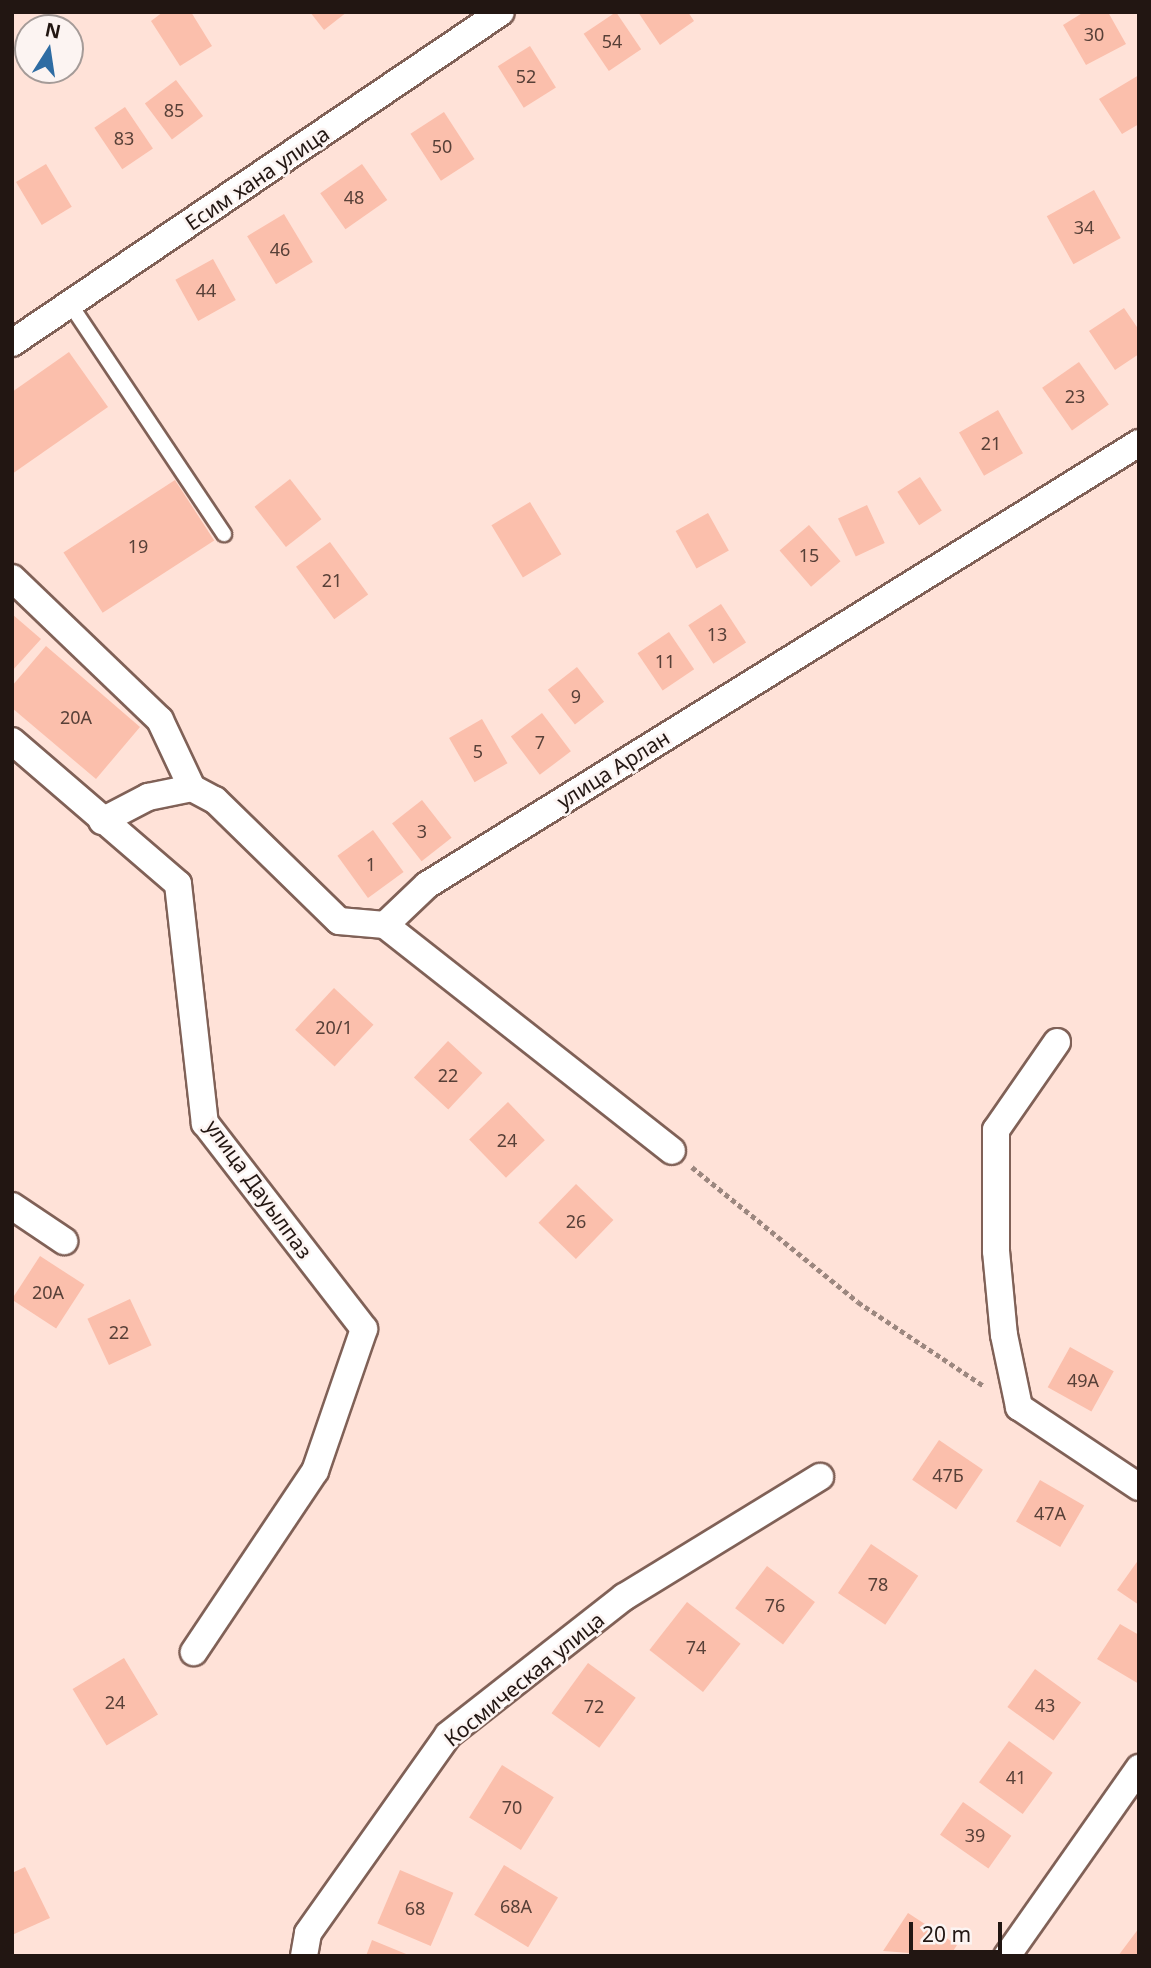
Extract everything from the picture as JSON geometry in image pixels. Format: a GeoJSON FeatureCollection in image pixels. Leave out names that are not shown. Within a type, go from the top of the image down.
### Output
{"type":"FeatureCollection","features":[{"type":"Feature","properties":{"kind":"street","name":"Есим хана улица"},"geometry":{"type":"LineString","coordinates":[[12,343],[501,12]]}},
{"type":"Feature","properties":{"kind":"street","name":"улица Арлан"},"geometry":{"type":"LineString","coordinates":[[385,925],[428,885],[1139,443]]}},
{"type":"Feature","properties":{"kind":"street"},"geometry":{"type":"LineString","coordinates":[[12,578],[160,720],[192,788],[215,800],[339,921],[385,925],[672,1151]]}},
{"type":"Feature","properties":{"kind":"street","name":"улица Дауылпаз"},"geometry":{"type":"LineString","coordinates":[[12,741],[178,884],[205,1123],[364,1329],[315,1471],[194,1652]]}},
{"type":"Feature","properties":{"kind":"street"},"geometry":{"type":"LineString","coordinates":[[102,821],[148,797],[192,788]]}},
{"type":"Feature","properties":{"kind":"street"},"geometry":{"type":"LineString","coordinates":[[1057,1042],[996,1130],[996,1251],[1019,1407],[1139,1487]]}},
{"type":"Feature","properties":{"kind":"street"},"geometry":{"type":"LineString","coordinates":[[12,1206],[64,1241]]}},
{"type":"Feature","properties":{"kind":"street","name":"Космическая улица"},"geometry":{"type":"LineString","coordinates":[[303,1956],[308,1933],[448,1735],[624,1597],[820,1477]]}},
{"type":"Feature","properties":{"kind":"street"},"geometry":{"type":"LineString","coordinates":[[1007,1956],[1139,1768]]}},
{"type":"Feature","properties":{"kind":"lane"},"geometry":{"type":"LineString","coordinates":[[70,304],[224,534]]}},
{"type":"Feature","properties":{"kind":"path"},"geometry":{"type":"LineString","coordinates":[[672,1151],[858,1302],[1019,1407]]}},
{"type":"Feature","properties":{"kind":"building"},"geometry":{"type":"Polygon","coordinates":[[[163,12],[191,12],[212,46],[180,66],[151,21],[163,12]]]}},
{"type":"Feature","properties":{"kind":"building"},"geometry":{"type":"Polygon","coordinates":[[[310,12],[347,12],[324,30],[310,12]]]}},
{"type":"Feature","properties":{"kind":"building"},"geometry":{"type":"Polygon","coordinates":[[[616,12],[641,49],[609,71],[584,34],[616,12]]]}},
{"type":"Feature","properties":{"kind":"building"},"geometry":{"type":"Polygon","coordinates":[[[638,12],[688,12],[694,21],[660,45],[638,12]]]}},
{"type":"Feature","properties":{"kind":"building"},"geometry":{"type":"Polygon","coordinates":[[[1084,12],[1108,12],[1126,44],[1086,65],[1063,25],[1084,12]]]}},
{"type":"Feature","properties":{"kind":"building"},"geometry":{"type":"Polygon","coordinates":[[[530,46],[556,88],[524,108],[498,66],[530,46]]]}},
{"type":"Feature","properties":{"kind":"building"},"geometry":{"type":"Polygon","coordinates":[[[1139,75],[1139,124],[1122,134],[1099,99],[1139,75]]]}},
{"type":"Feature","properties":{"kind":"building"},"geometry":{"type":"Polygon","coordinates":[[[176,80],[203,116],[172,139],[145,103],[176,80]]]}},
{"type":"Feature","properties":{"kind":"building"},"geometry":{"type":"Polygon","coordinates":[[[125,107],[153,148],[122,169],[94,128],[125,107]]]}},
{"type":"Feature","properties":{"kind":"building"},"geometry":{"type":"Polygon","coordinates":[[[444,112],[474,159],[441,181],[410,134],[444,112]]]}},
{"type":"Feature","properties":{"kind":"building"},"geometry":{"type":"Polygon","coordinates":[[[46,164],[72,207],[42,225],[16,182],[46,164]]]}},
{"type":"Feature","properties":{"kind":"building"},"geometry":{"type":"Polygon","coordinates":[[[362,164],[387,200],[345,229],[320,193],[362,164]]]}},
{"type":"Feature","properties":{"kind":"building"},"geometry":{"type":"Polygon","coordinates":[[[1094,190],[1121,238],[1073,264],[1047,216],[1094,190]]]}},
{"type":"Feature","properties":{"kind":"building"},"geometry":{"type":"Polygon","coordinates":[[[284,214],[313,262],[276,284],[247,236],[284,214]]]}},
{"type":"Feature","properties":{"kind":"building"},"geometry":{"type":"Polygon","coordinates":[[[213,259],[236,300],[198,321],[175,280],[213,259]]]}},
{"type":"Feature","properties":{"kind":"building"},"geometry":{"type":"Polygon","coordinates":[[[1124,308],[1139,330],[1139,354],[1115,370],[1089,331],[1124,308]]]}},
{"type":"Feature","properties":{"kind":"building"},"geometry":{"type":"Polygon","coordinates":[[[69,352],[108,407],[12,474],[12,392],[69,352]]]}},
{"type":"Feature","properties":{"kind":"building"},"geometry":{"type":"Polygon","coordinates":[[[1079,362],[1109,405],[1072,430],[1042,388],[1079,362]]]}},
{"type":"Feature","properties":{"kind":"building"},"geometry":{"type":"Polygon","coordinates":[[[998,410],[1023,453],[984,476],[959,432],[998,410]]]}},
{"type":"Feature","properties":{"kind":"building"},"geometry":{"type":"Polygon","coordinates":[[[920,477],[942,511],[919,525],[897,492],[920,477]]]}},
{"type":"Feature","properties":{"kind":"building"},"geometry":{"type":"Polygon","coordinates":[[[290,479],[321,519],[286,547],[255,507],[290,479]]]}},
{"type":"Feature","properties":{"kind":"building"},"geometry":{"type":"Polygon","coordinates":[[[175,480],[214,540],[103,613],[63,552],[175,480]]]}},
{"type":"Feature","properties":{"kind":"building"},"geometry":{"type":"Polygon","coordinates":[[[530,502],[561,554],[523,577],[491,525],[530,502]]]}},
{"type":"Feature","properties":{"kind":"building"},"geometry":{"type":"Polygon","coordinates":[[[867,505],[885,543],[856,557],[838,519],[867,505]]]}},
{"type":"Feature","properties":{"kind":"building"},"geometry":{"type":"Polygon","coordinates":[[[708,513],[729,551],[696,569],[676,531],[708,513]]]}},
{"type":"Feature","properties":{"kind":"building"},"geometry":{"type":"Polygon","coordinates":[[[809,525],[840,561],[811,587],[780,551],[809,525]]]}},
{"type":"Feature","properties":{"kind":"building"},"geometry":{"type":"Polygon","coordinates":[[[330,542],[368,595],[334,619],[296,567],[330,542]]]}},
{"type":"Feature","properties":{"kind":"building"},"geometry":{"type":"Polygon","coordinates":[[[721,604],[746,643],[713,664],[688,625],[721,604]]]}},
{"type":"Feature","properties":{"kind":"building"},"geometry":{"type":"Polygon","coordinates":[[[12,614],[41,639],[12,671],[12,614]]]}},
{"type":"Feature","properties":{"kind":"building"},"geometry":{"type":"Polygon","coordinates":[[[669,632],[694,669],[663,691],[637,653],[669,632]]]}},
{"type":"Feature","properties":{"kind":"building"},"geometry":{"type":"Polygon","coordinates":[[[46,646],[140,727],[96,779],[12,708],[12,686],[46,646]]]}},
{"type":"Feature","properties":{"kind":"building"},"geometry":{"type":"Polygon","coordinates":[[[577,667],[604,702],[575,724],[548,690],[577,667]]]}},
{"type":"Feature","properties":{"kind":"building"},"geometry":{"type":"Polygon","coordinates":[[[542,713],[571,751],[540,775],[511,736],[542,713]]]}},
{"type":"Feature","properties":{"kind":"building"},"geometry":{"type":"Polygon","coordinates":[[[482,719],[508,763],[475,782],[449,738],[482,719]]]}},
{"type":"Feature","properties":{"kind":"building"},"geometry":{"type":"Polygon","coordinates":[[[422,800],[452,838],[422,861],[392,823],[422,800]]]}},
{"type":"Feature","properties":{"kind":"building"},"geometry":{"type":"Polygon","coordinates":[[[373,830],[404,872],[368,898],[337,856],[373,830]]]}},
{"type":"Feature","properties":{"kind":"building"},"geometry":{"type":"Polygon","coordinates":[[[334,988],[373,1025],[335,1067],[295,1030],[334,988]]]}},
{"type":"Feature","properties":{"kind":"building"},"geometry":{"type":"Polygon","coordinates":[[[448,1041],[482,1073],[448,1110],[414,1078],[448,1041]]]}},
{"type":"Feature","properties":{"kind":"building"},"geometry":{"type":"Polygon","coordinates":[[[508,1102],[545,1140],[506,1178],[469,1140],[508,1102]]]}},
{"type":"Feature","properties":{"kind":"building"},"geometry":{"type":"Polygon","coordinates":[[[576,1184],[613,1220],[576,1259],[538,1223],[576,1184]]]}},
{"type":"Feature","properties":{"kind":"building"},"geometry":{"type":"Polygon","coordinates":[[[40,1256],[84,1285],[56,1328],[12,1300],[40,1256]]]}},
{"type":"Feature","properties":{"kind":"building"},"geometry":{"type":"Polygon","coordinates":[[[130,1299],[152,1345],[109,1365],[87,1319],[130,1299]]]}},
{"type":"Feature","properties":{"kind":"building"},"geometry":{"type":"Polygon","coordinates":[[[1070,1347],[1114,1371],[1091,1411],[1048,1387],[1070,1347]]]}},
{"type":"Feature","properties":{"kind":"building"},"geometry":{"type":"Polygon","coordinates":[[[939,1440],[983,1470],[956,1509],[912,1480],[939,1440]]]}},
{"type":"Feature","properties":{"kind":"building"},"geometry":{"type":"Polygon","coordinates":[[[1040,1480],[1084,1506],[1060,1547],[1016,1522],[1040,1480]]]}},
{"type":"Feature","properties":{"kind":"building"},"geometry":{"type":"Polygon","coordinates":[[[871,1544],[918,1576],[885,1625],[838,1593],[871,1544]]]}},
{"type":"Feature","properties":{"kind":"building"},"geometry":{"type":"Polygon","coordinates":[[[1139,1559],[1139,1605],[1117,1590],[1139,1559]]]}},
{"type":"Feature","properties":{"kind":"building"},"geometry":{"type":"Polygon","coordinates":[[[767,1566],[815,1602],[783,1644],[735,1608],[767,1566]]]}},
{"type":"Feature","properties":{"kind":"building"},"geometry":{"type":"Polygon","coordinates":[[[687,1602],[741,1644],[703,1692],[649,1650],[687,1602]]]}},
{"type":"Feature","properties":{"kind":"building"},"geometry":{"type":"Polygon","coordinates":[[[1120,1624],[1139,1635],[1139,1684],[1097,1659],[1120,1624]]]}},
{"type":"Feature","properties":{"kind":"building"},"geometry":{"type":"Polygon","coordinates":[[[124,1658],[158,1715],[107,1745],[73,1689],[124,1658]]]}},
{"type":"Feature","properties":{"kind":"building"},"geometry":{"type":"Polygon","coordinates":[[[588,1663],[636,1698],[599,1748],[552,1713],[588,1663]]]}},
{"type":"Feature","properties":{"kind":"building"},"geometry":{"type":"Polygon","coordinates":[[[1035,1669],[1081,1703],[1053,1741],[1007,1707],[1035,1669]]]}},
{"type":"Feature","properties":{"kind":"building"},"geometry":{"type":"Polygon","coordinates":[[[1009,1741],[1053,1773],[1023,1814],[979,1782],[1009,1741]]]}},
{"type":"Feature","properties":{"kind":"building"},"geometry":{"type":"Polygon","coordinates":[[[502,1765],[554,1797],[521,1850],[469,1818],[502,1765]]]}},
{"type":"Feature","properties":{"kind":"building"},"geometry":{"type":"Polygon","coordinates":[[[963,1802],[1011,1836],[988,1869],[940,1835],[963,1802]]]}},
{"type":"Feature","properties":{"kind":"building"},"geometry":{"type":"Polygon","coordinates":[[[504,1865],[558,1897],[528,1947],[474,1915],[504,1865]]]}},
{"type":"Feature","properties":{"kind":"building"},"geometry":{"type":"Polygon","coordinates":[[[25,1867],[50,1918],[12,1935],[12,1873],[25,1867]]]}},
{"type":"Feature","properties":{"kind":"building"},"geometry":{"type":"Polygon","coordinates":[[[400,1870],[453,1893],[431,1946],[377,1923],[400,1870]]]}},
{"type":"Feature","properties":{"kind":"building"},"geometry":{"type":"Polygon","coordinates":[[[908,1913],[957,1945],[950,1956],[883,1951],[908,1913]]]}},
{"type":"Feature","properties":{"kind":"building"},"geometry":{"type":"Polygon","coordinates":[[[1139,1928],[1139,1956],[1118,1956],[1139,1928]]]}},
{"type":"Feature","properties":{"kind":"building"},"geometry":{"type":"Polygon","coordinates":[[[372,1940],[411,1956],[366,1956],[372,1940]]]}}]}
